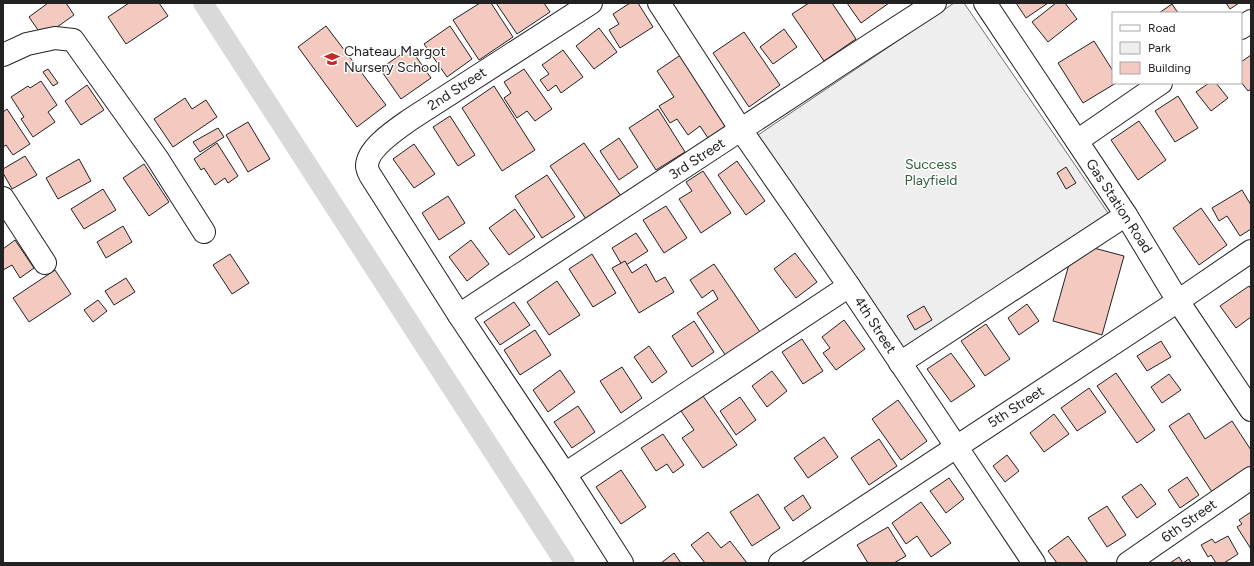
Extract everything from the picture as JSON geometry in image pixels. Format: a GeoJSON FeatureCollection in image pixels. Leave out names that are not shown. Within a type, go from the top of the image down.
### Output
{"type":"FeatureCollection","features":[{"type":"Feature","properties":{"kind":"street","name":"2nd Street"},"geometry":{"type":"LineString","coordinates":[[459,315],[370,175],[367,167],[370,158],[386,136],[410,119],[591,3]]}},
{"type":"Feature","properties":{"kind":"street"},"geometry":{"type":"LineString","coordinates":[[659,3],[741,130],[849,286]]}},
{"type":"Feature","properties":{"kind":"street","name":"3rd Street"},"geometry":{"type":"LineString","coordinates":[[459,315],[935,3]]}},
{"type":"Feature","properties":{"kind":"street","name":"Gas Station Road"},"geometry":{"type":"LineString","coordinates":[[985,3],[1126,215],[1178,301],[1251,410]]}},
{"type":"Feature","properties":{"kind":"street"},"geometry":{"type":"LineString","coordinates":[[1242,27],[1251,21]]}},
{"type":"Feature","properties":{"kind":"street"},"geometry":{"type":"LineString","coordinates":[[3,54],[27,44],[55,38],[73,40],[157,158],[204,232]]}},
{"type":"Feature","properties":{"kind":"street"},"geometry":{"type":"LineString","coordinates":[[1077,141],[1160,84]]}},
{"type":"Feature","properties":{"kind":"street"},"geometry":{"type":"LineString","coordinates":[[3,198],[45,263]]}},
{"type":"Feature","properties":{"kind":"street","name":"4th Street"},"geometry":{"type":"LineString","coordinates":[[565,474],[849,286],[900,363],[1126,215]]}},
{"type":"Feature","properties":{"kind":"street","name":"5th Street"},"geometry":{"type":"LineString","coordinates":[[780,563],[1178,301],[1251,251]]}},
{"type":"Feature","properties":{"kind":"street"},"geometry":{"type":"LineString","coordinates":[[459,315],[565,474],[622,563]]}},
{"type":"Feature","properties":{"kind":"street"},"geometry":{"type":"LineString","coordinates":[[900,363],[1034,563]]}},
{"type":"Feature","properties":{"kind":"street","name":"6th Street"},"geometry":{"type":"LineString","coordinates":[[1128,563],[1251,478]]}},
{"type":"Feature","properties":{"kind":"green space","name":"Success Playfield"},"geometry":{"type":"Polygon","coordinates":[[[954,3],[964,3],[1108,213],[904,350],[758,135],[954,3]]]}},
{"type":"Feature","properties":{"kind":"building"},"geometry":{"type":"Polygon","coordinates":[[[48,3],[66,3],[74,15],[43,37],[29,17],[48,3]]]}},
{"type":"Feature","properties":{"kind":"building"},"geometry":{"type":"Polygon","coordinates":[[[129,3],[159,3],[168,16],[126,44],[108,17],[129,3]]]}},
{"type":"Feature","properties":{"kind":"building"},"geometry":{"type":"Polygon","coordinates":[[[480,3],[491,3],[513,37],[479,60],[453,20],[480,3]]]}},
{"type":"Feature","properties":{"kind":"building"},"geometry":{"type":"Polygon","coordinates":[[[496,3],[544,3],[550,12],[517,34],[496,3]]]}},
{"type":"Feature","properties":{"kind":"building"},"geometry":{"type":"Polygon","coordinates":[[[630,3],[638,3],[653,27],[620,48],[609,30],[619,24],[613,14],[630,3]]]}},
{"type":"Feature","properties":{"kind":"building"},"geometry":{"type":"Polygon","coordinates":[[[809,3],[832,3],[856,39],[824,61],[792,14],[809,3]]]}},
{"type":"Feature","properties":{"kind":"building"},"geometry":{"type":"Polygon","coordinates":[[[847,3],[889,3],[861,23],[847,3]]]}},
{"type":"Feature","properties":{"kind":"building"},"geometry":{"type":"Polygon","coordinates":[[[1016,3],[1048,3],[1026,18],[1016,3]]]}},
{"type":"Feature","properties":{"kind":"building"},"geometry":{"type":"Polygon","coordinates":[[[1056,3],[1065,3],[1077,19],[1048,42],[1032,22],[1056,3]]]}},
{"type":"Feature","properties":{"kind":"building"},"geometry":{"type":"Polygon","coordinates":[[[1226,3],[1239,3],[1230,9],[1226,3]]]}},
{"type":"Feature","properties":{"kind":"building"},"geometry":{"type":"Polygon","coordinates":[[[1172,4],[1177,12],[1160,12],[1172,4]]]}},
{"type":"Feature","properties":{"kind":"building"},"geometry":{"type":"Polygon","coordinates":[[[326,26],[386,105],[357,127],[298,47],[326,26]]]}},
{"type":"Feature","properties":{"kind":"building"},"geometry":{"type":"Polygon","coordinates":[[[450,26],[472,59],[447,77],[424,44],[450,26]]]}},
{"type":"Feature","properties":{"kind":"building"},"geometry":{"type":"Polygon","coordinates":[[[599,28],[617,52],[594,69],[576,46],[599,28]]]}},
{"type":"Feature","properties":{"kind":"building"},"geometry":{"type":"Polygon","coordinates":[[[784,29],[797,47],[773,64],[760,47],[784,29]]]}},
{"type":"Feature","properties":{"kind":"building"},"geometry":{"type":"Polygon","coordinates":[[[744,32],[780,85],[749,107],[713,53],[744,32]]]}},
{"type":"Feature","properties":{"kind":"building"},"geometry":{"type":"Polygon","coordinates":[[[1094,41],[1112,69],[1112,84],[1114,84],[1083,103],[1058,63],[1094,41]]]}},
{"type":"Feature","properties":{"kind":"building"},"geometry":{"type":"Polygon","coordinates":[[[410,48],[431,78],[401,99],[380,69],[410,48]]]}},
{"type":"Feature","properties":{"kind":"building"},"geometry":{"type":"Polygon","coordinates":[[[563,50],[583,77],[561,93],[556,85],[548,91],[540,80],[549,74],[542,65],[563,50]]]}},
{"type":"Feature","properties":{"kind":"building"},"geometry":{"type":"Polygon","coordinates":[[[682,54],[730,128],[710,141],[700,126],[688,135],[677,119],[670,123],[659,106],[674,97],[657,71],[682,54]]]}},
{"type":"Feature","properties":{"kind":"building"},"geometry":{"type":"Polygon","coordinates":[[[1251,55],[1251,89],[1248,91],[1242,83],[1242,61],[1251,55]]]}},
{"type":"Feature","properties":{"kind":"building"},"geometry":{"type":"Polygon","coordinates":[[[48,69],[58,83],[53,86],[43,72],[48,69]]]}},
{"type":"Feature","properties":{"kind":"building"},"geometry":{"type":"Polygon","coordinates":[[[524,69],[552,109],[535,121],[527,111],[517,118],[504,98],[511,93],[504,82],[524,69]]]}},
{"type":"Feature","properties":{"kind":"building"},"geometry":{"type":"Polygon","coordinates":[[[41,81],[57,105],[48,112],[55,122],[33,137],[21,119],[24,117],[11,97],[28,86],[30,88],[41,81]]]}},
{"type":"Feature","properties":{"kind":"building"},"geometry":{"type":"Polygon","coordinates":[[[1208,84],[1217,84],[1228,98],[1211,111],[1196,92],[1208,84]]]}},
{"type":"Feature","properties":{"kind":"building"},"geometry":{"type":"Polygon","coordinates":[[[87,85],[104,110],[81,125],[65,101],[87,85]]]}},
{"type":"Feature","properties":{"kind":"building"},"geometry":{"type":"Polygon","coordinates":[[[494,86],[535,150],[502,171],[462,108],[494,86]]]}},
{"type":"Feature","properties":{"kind":"building"},"geometry":{"type":"Polygon","coordinates":[[[1178,96],[1198,128],[1175,142],[1155,111],[1178,96]]]}},
{"type":"Feature","properties":{"kind":"building"},"geometry":{"type":"Polygon","coordinates":[[[185,98],[192,109],[206,100],[217,117],[173,147],[154,119],[185,98]]]}},
{"type":"Feature","properties":{"kind":"building"},"geometry":{"type":"Polygon","coordinates":[[[7,109],[30,144],[13,155],[6,145],[3,147],[3,112],[7,109]]]}},
{"type":"Feature","properties":{"kind":"building"},"geometry":{"type":"Polygon","coordinates":[[[658,109],[685,152],[656,170],[629,128],[658,109]]]}},
{"type":"Feature","properties":{"kind":"building"},"geometry":{"type":"Polygon","coordinates":[[[450,116],[475,155],[458,166],[433,127],[450,116]]]}},
{"type":"Feature","properties":{"kind":"building"},"geometry":{"type":"Polygon","coordinates":[[[1139,121],[1166,160],[1138,180],[1111,140],[1139,121]]]}},
{"type":"Feature","properties":{"kind":"building"},"geometry":{"type":"Polygon","coordinates":[[[248,122],[270,159],[248,172],[226,135],[248,122]]]}},
{"type":"Feature","properties":{"kind":"building"},"geometry":{"type":"Polygon","coordinates":[[[218,128],[224,137],[200,152],[193,142],[218,128]]]}},
{"type":"Feature","properties":{"kind":"building"},"geometry":{"type":"Polygon","coordinates":[[[619,138],[638,167],[619,180],[600,151],[619,138]]]}},
{"type":"Feature","properties":{"kind":"building"},"geometry":{"type":"Polygon","coordinates":[[[217,143],[238,176],[228,183],[225,178],[215,185],[204,168],[201,170],[194,159],[217,143]]]}},
{"type":"Feature","properties":{"kind":"building"},"geometry":{"type":"Polygon","coordinates":[[[584,143],[621,196],[586,219],[550,166],[584,143]]]}},
{"type":"Feature","properties":{"kind":"building"},"geometry":{"type":"Polygon","coordinates":[[[414,144],[435,174],[414,188],[393,159],[414,144]]]}},
{"type":"Feature","properties":{"kind":"building"},"geometry":{"type":"Polygon","coordinates":[[[25,156],[37,175],[12,189],[3,173],[3,169],[25,156]]]}},
{"type":"Feature","properties":{"kind":"building"},"geometry":{"type":"Polygon","coordinates":[[[79,159],[91,181],[58,199],[46,178],[79,159]]]}},
{"type":"Feature","properties":{"kind":"building"},"geometry":{"type":"Polygon","coordinates":[[[737,161],[765,201],[746,215],[718,175],[737,161]]]}},
{"type":"Feature","properties":{"kind":"building"},"geometry":{"type":"Polygon","coordinates":[[[144,164],[169,202],[149,216],[123,178],[144,164]]]}},
{"type":"Feature","properties":{"kind":"building"},"geometry":{"type":"Polygon","coordinates":[[[1066,167],[1076,183],[1066,189],[1057,173],[1066,167]]]}},
{"type":"Feature","properties":{"kind":"building"},"geometry":{"type":"Polygon","coordinates":[[[703,171],[731,213],[701,233],[679,199],[692,191],[686,182],[703,171]]]}},
{"type":"Feature","properties":{"kind":"building"},"geometry":{"type":"Polygon","coordinates":[[[547,175],[575,217],[542,238],[515,196],[547,175]]]}},
{"type":"Feature","properties":{"kind":"building"},"geometry":{"type":"Polygon","coordinates":[[[103,189],[116,210],[84,229],[71,209],[103,189]]]}},
{"type":"Feature","properties":{"kind":"building"},"geometry":{"type":"Polygon","coordinates":[[[1242,190],[1251,205],[1251,229],[1240,236],[1227,216],[1219,221],[1212,208],[1242,190]]]}},
{"type":"Feature","properties":{"kind":"building"},"geometry":{"type":"Polygon","coordinates":[[[448,196],[465,223],[439,240],[422,213],[448,196]]]}},
{"type":"Feature","properties":{"kind":"building"},"geometry":{"type":"Polygon","coordinates":[[[666,206],[687,238],[664,253],[643,220],[666,206]]]}},
{"type":"Feature","properties":{"kind":"building"},"geometry":{"type":"Polygon","coordinates":[[[1201,208],[1227,245],[1199,265],[1173,228],[1201,208]]]}},
{"type":"Feature","properties":{"kind":"building"},"geometry":{"type":"Polygon","coordinates":[[[515,209],[535,237],[509,255],[489,228],[515,209]]]}},
{"type":"Feature","properties":{"kind":"building"},"geometry":{"type":"Polygon","coordinates":[[[123,226],[132,242],[106,258],[97,242],[123,226]]]}},
{"type":"Feature","properties":{"kind":"building"},"geometry":{"type":"Polygon","coordinates":[[[636,233],[648,251],[623,267],[612,248],[636,233]]]}},
{"type":"Feature","properties":{"kind":"building"},"geometry":{"type":"Polygon","coordinates":[[[15,240],[34,268],[20,278],[12,265],[3,270],[3,249],[15,240]]]}},
{"type":"Feature","properties":{"kind":"building"},"geometry":{"type":"Polygon","coordinates":[[[471,240],[489,264],[467,281],[449,257],[471,240]]]}},
{"type":"Feature","properties":{"kind":"building"},"geometry":{"type":"Polygon","coordinates":[[[1075,243],[1124,256],[1102,335],[1053,321],[1075,243]]]}},
{"type":"Feature","properties":{"kind":"building"},"geometry":{"type":"Polygon","coordinates":[[[795,253],[817,282],[796,298],[774,269],[795,253]]]}},
{"type":"Feature","properties":{"kind":"building"},"geometry":{"type":"Polygon","coordinates":[[[230,254],[249,283],[232,294],[213,265],[230,254]]]}},
{"type":"Feature","properties":{"kind":"building"},"geometry":{"type":"Polygon","coordinates":[[[592,254],[616,293],[593,307],[569,269],[592,254]]]}},
{"type":"Feature","properties":{"kind":"building"},"geometry":{"type":"Polygon","coordinates":[[[625,261],[632,273],[646,264],[656,282],[665,277],[674,292],[639,313],[612,268],[625,261]]]}},
{"type":"Feature","properties":{"kind":"building"},"geometry":{"type":"Polygon","coordinates":[[[714,264],[760,332],[726,356],[697,313],[718,299],[713,290],[702,298],[690,280],[714,264]]]}},
{"type":"Feature","properties":{"kind":"building"},"geometry":{"type":"Polygon","coordinates":[[[55,270],[71,294],[29,322],[13,298],[55,270]]]}},
{"type":"Feature","properties":{"kind":"building"},"geometry":{"type":"Polygon","coordinates":[[[126,278],[135,292],[114,305],[105,291],[126,278]]]}},
{"type":"Feature","properties":{"kind":"building"},"geometry":{"type":"Polygon","coordinates":[[[557,281],[580,315],[549,335],[527,302],[557,281]]]}},
{"type":"Feature","properties":{"kind":"building"},"geometry":{"type":"Polygon","coordinates":[[[1249,286],[1251,289],[1251,317],[1236,328],[1220,306],[1249,286]]]}},
{"type":"Feature","properties":{"kind":"building"},"geometry":{"type":"Polygon","coordinates":[[[98,300],[107,311],[93,322],[84,310],[98,300]]]}},
{"type":"Feature","properties":{"kind":"building"},"geometry":{"type":"Polygon","coordinates":[[[514,302],[530,325],[500,345],[484,322],[514,302]]]}},
{"type":"Feature","properties":{"kind":"building"},"geometry":{"type":"Polygon","coordinates":[[[1027,304],[1039,321],[1019,335],[1008,318],[1027,304]]]}},
{"type":"Feature","properties":{"kind":"building"},"geometry":{"type":"Polygon","coordinates":[[[924,306],[932,320],[915,330],[907,316],[924,306]]]}},
{"type":"Feature","properties":{"kind":"building"},"geometry":{"type":"Polygon","coordinates":[[[844,320],[865,349],[836,370],[823,353],[830,348],[822,337],[844,320]]]}},
{"type":"Feature","properties":{"kind":"building"},"geometry":{"type":"Polygon","coordinates":[[[694,321],[714,352],[692,367],[672,336],[694,321]]]}},
{"type":"Feature","properties":{"kind":"building"},"geometry":{"type":"Polygon","coordinates":[[[986,324],[1010,359],[985,376],[961,341],[986,324]]]}},
{"type":"Feature","properties":{"kind":"building"},"geometry":{"type":"Polygon","coordinates":[[[535,330],[551,355],[520,375],[504,350],[535,330]]]}},
{"type":"Feature","properties":{"kind":"building"},"geometry":{"type":"Polygon","coordinates":[[[802,339],[823,371],[803,384],[782,352],[802,339]]]}},
{"type":"Feature","properties":{"kind":"building"},"geometry":{"type":"Polygon","coordinates":[[[1161,341],[1171,357],[1147,371],[1137,356],[1161,341]]]}},
{"type":"Feature","properties":{"kind":"building"},"geometry":{"type":"Polygon","coordinates":[[[649,346],[667,372],[652,383],[634,357],[649,346]]]}},
{"type":"Feature","properties":{"kind":"building"},"geometry":{"type":"Polygon","coordinates":[[[951,353],[975,386],[951,402],[927,369],[951,353]]]}},
{"type":"Feature","properties":{"kind":"building"},"geometry":{"type":"Polygon","coordinates":[[[622,367],[642,398],[621,413],[600,381],[622,367]]]}},
{"type":"Feature","properties":{"kind":"building"},"geometry":{"type":"Polygon","coordinates":[[[560,370],[575,392],[548,412],[533,390],[560,370]]]}},
{"type":"Feature","properties":{"kind":"building"},"geometry":{"type":"Polygon","coordinates":[[[772,371],[787,391],[767,407],[752,386],[772,371]]]}},
{"type":"Feature","properties":{"kind":"building"},"geometry":{"type":"Polygon","coordinates":[[[1116,373],[1155,430],[1137,443],[1097,386],[1116,373]]]}},
{"type":"Feature","properties":{"kind":"building"},"geometry":{"type":"Polygon","coordinates":[[[1169,374],[1181,390],[1162,403],[1151,387],[1169,374]]]}},
{"type":"Feature","properties":{"kind":"building"},"geometry":{"type":"Polygon","coordinates":[[[1089,388],[1106,412],[1077,431],[1061,408],[1089,388]]]}},
{"type":"Feature","properties":{"kind":"building"},"geometry":{"type":"Polygon","coordinates":[[[703,396],[737,445],[703,468],[682,438],[694,430],[681,411],[703,396]]]}},
{"type":"Feature","properties":{"kind":"building"},"geometry":{"type":"Polygon","coordinates":[[[740,397],[756,420],[736,435],[720,411],[740,397]]]}},
{"type":"Feature","properties":{"kind":"building"},"geometry":{"type":"Polygon","coordinates":[[[898,400],[927,441],[901,460],[872,419],[898,400]]]}},
{"type":"Feature","properties":{"kind":"building"},"geometry":{"type":"Polygon","coordinates":[[[578,406],[595,432],[572,448],[554,422],[578,406]]]}},
{"type":"Feature","properties":{"kind":"building"},"geometry":{"type":"Polygon","coordinates":[[[1189,413],[1205,439],[1232,421],[1251,450],[1251,466],[1212,492],[1169,426],[1189,413]]]}},
{"type":"Feature","properties":{"kind":"building"},"geometry":{"type":"Polygon","coordinates":[[[1054,414],[1069,434],[1044,452],[1030,433],[1054,414]]]}},
{"type":"Feature","properties":{"kind":"building"},"geometry":{"type":"Polygon","coordinates":[[[663,434],[684,465],[673,473],[667,464],[656,471],[641,448],[663,434]]]}},
{"type":"Feature","properties":{"kind":"building"},"geometry":{"type":"Polygon","coordinates":[[[824,437],[838,457],[808,478],[794,458],[824,437]]]}},
{"type":"Feature","properties":{"kind":"building"},"geometry":{"type":"Polygon","coordinates":[[[879,439],[897,466],[869,485],[851,458],[879,439]]]}},
{"type":"Feature","properties":{"kind":"building"},"geometry":{"type":"Polygon","coordinates":[[[1007,455],[1019,471],[1005,482],[993,466],[1007,455]]]}},
{"type":"Feature","properties":{"kind":"building"},"geometry":{"type":"Polygon","coordinates":[[[621,470],[646,507],[621,524],[596,487],[621,470]]]}},
{"type":"Feature","properties":{"kind":"building"},"geometry":{"type":"Polygon","coordinates":[[[1187,477],[1199,495],[1180,508],[1168,490],[1187,477]]]}},
{"type":"Feature","properties":{"kind":"building"},"geometry":{"type":"Polygon","coordinates":[[[949,478],[964,499],[946,513],[930,491],[949,478]]]}},
{"type":"Feature","properties":{"kind":"building"},"geometry":{"type":"Polygon","coordinates":[[[1141,484],[1156,504],[1137,518],[1122,497],[1141,484]]]}},
{"type":"Feature","properties":{"kind":"building"},"geometry":{"type":"Polygon","coordinates":[[[758,494],[780,528],[752,546],[730,512],[758,494]]]}},
{"type":"Feature","properties":{"kind":"building"},"geometry":{"type":"Polygon","coordinates":[[[803,495],[811,508],[793,521],[784,508],[803,495]]]}},
{"type":"Feature","properties":{"kind":"building"},"geometry":{"type":"Polygon","coordinates":[[[921,502],[951,543],[931,557],[917,536],[906,544],[892,523],[921,502]]]}},
{"type":"Feature","properties":{"kind":"building"},"geometry":{"type":"Polygon","coordinates":[[[1107,506],[1126,535],[1107,547],[1088,518],[1107,506]]]}},
{"type":"Feature","properties":{"kind":"building"},"geometry":{"type":"Polygon","coordinates":[[[1251,512],[1251,549],[1237,527],[1242,524],[1239,520],[1251,512]]]}},
{"type":"Feature","properties":{"kind":"building"},"geometry":{"type":"Polygon","coordinates":[[[888,527],[906,556],[894,563],[868,563],[857,545],[888,527]]]}},
{"type":"Feature","properties":{"kind":"building"},"geometry":{"type":"Polygon","coordinates":[[[708,532],[721,548],[730,541],[747,563],[705,563],[691,545],[708,532]]]}},
{"type":"Feature","properties":{"kind":"building"},"geometry":{"type":"Polygon","coordinates":[[[1068,536],[1088,563],[1057,563],[1048,551],[1068,536]]]}},
{"type":"Feature","properties":{"kind":"building"},"geometry":{"type":"Polygon","coordinates":[[[1228,536],[1238,554],[1224,563],[1216,563],[1211,555],[1208,557],[1201,545],[1212,539],[1215,543],[1228,536]]]}},
{"type":"Feature","properties":{"kind":"building"},"geometry":{"type":"Polygon","coordinates":[[[674,553],[681,563],[661,563],[674,553]]]}},
{"type":"Feature","properties":{"kind":"building"},"geometry":{"type":"Polygon","coordinates":[[[1179,557],[1183,563],[1170,563],[1179,557]]]}},
{"type":"Feature","properties":{"kind":"building"},"geometry":{"type":"Polygon","coordinates":[[[1189,559],[1191,563],[1183,563],[1189,559]]]}},
{"type":"Feature","properties":{"kind":"waterway"},"geometry":{"type":"LineString","coordinates":[[203,3],[565,563]]}},
{"type":"Feature","properties":{"kind":"place","name":"Chateau Margot Nursery School"},"geometry":{"type":"Point","coordinates":[332,59]}}]}
